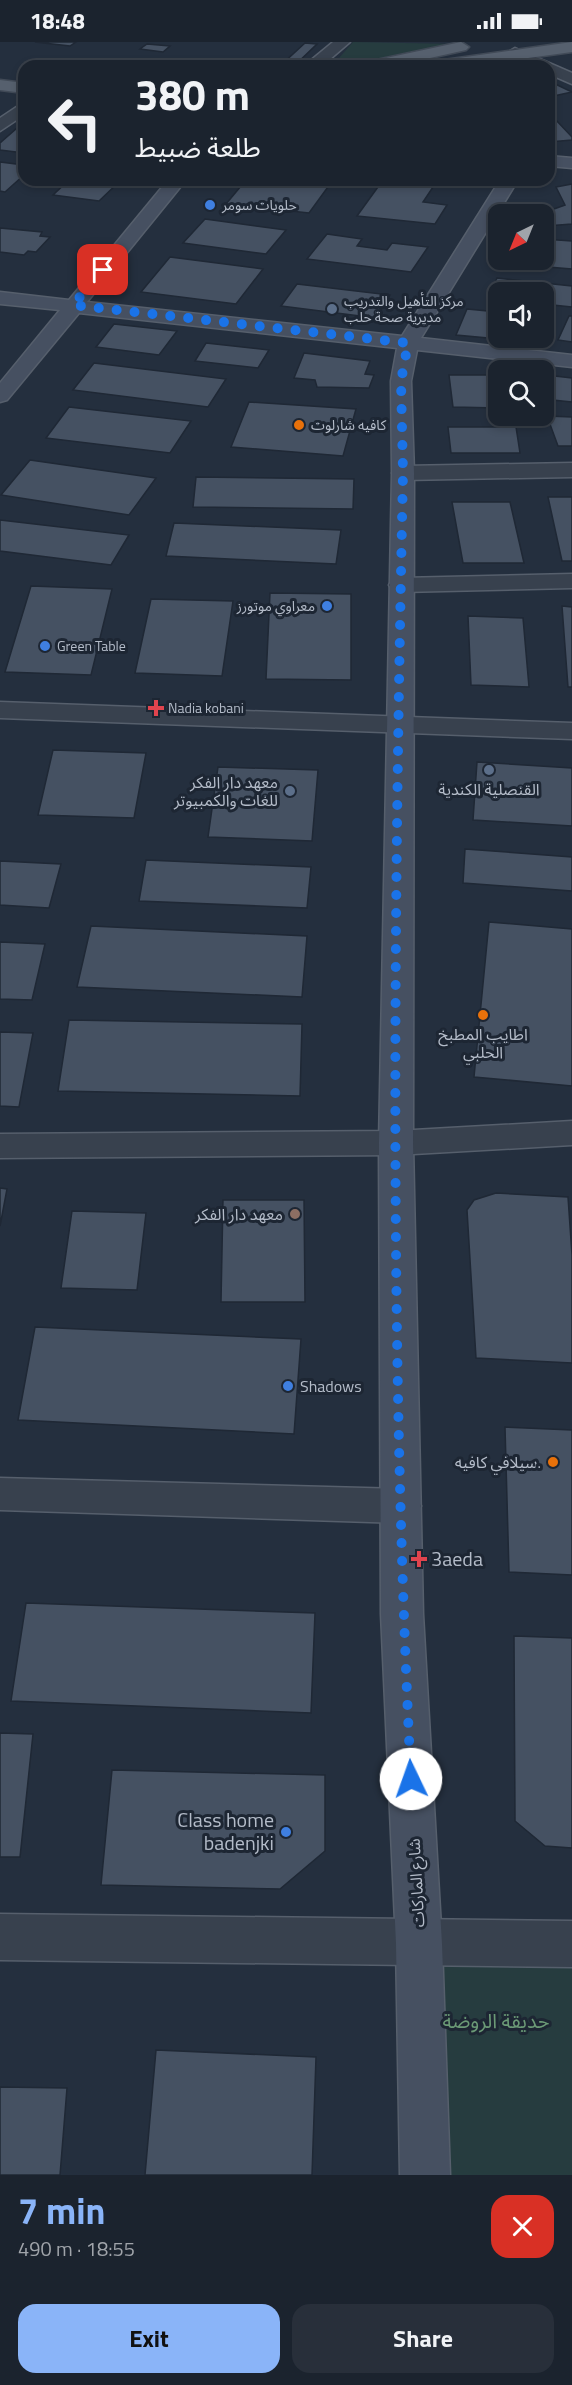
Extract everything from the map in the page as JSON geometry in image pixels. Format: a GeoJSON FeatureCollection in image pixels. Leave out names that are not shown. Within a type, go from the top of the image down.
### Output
{"type":"FeatureCollection","features":[{"type":"Feature","properties":{"kind":"main road"},"geometry":{"type":"LineString","coordinates":[[400,60],[473,44]]}},
{"type":"Feature","properties":{"kind":"main road"},"geometry":{"type":"LineString","coordinates":[[473,60],[572,47]]}},
{"type":"Feature","properties":{"kind":"main road"},"geometry":{"type":"LineString","coordinates":[[0,85],[18,87]]}},
{"type":"Feature","properties":{"kind":"main road"},"geometry":{"type":"LineString","coordinates":[[0,99],[18,101]]}},
{"type":"Feature","properties":{"kind":"street"},"geometry":{"type":"LineString","coordinates":[[320,60],[342,42]]}},
{"type":"Feature","properties":{"kind":"street"},"geometry":{"type":"LineString","coordinates":[[515,53],[531,60]]}},
{"type":"Feature","properties":{"kind":"street"},"geometry":{"type":"LineString","coordinates":[[555,71],[572,79]]}},
{"type":"Feature","properties":{"kind":"street"},"geometry":{"type":"LineString","coordinates":[[0,126],[18,112]]}},
{"type":"Feature","properties":{"kind":"street"},"geometry":{"type":"LineString","coordinates":[[555,162],[572,163]]}},
{"type":"Feature","properties":{"kind":"street"},"geometry":{"type":"LineString","coordinates":[[0,396],[172,186]]}},
{"type":"Feature","properties":{"kind":"street","name":"شارع الماركات"},"geometry":{"type":"LineString","coordinates":[[425,2175],[419,1944],[402,1614],[396,1143],[403,473],[401,381],[408,343],[505,186]]}},
{"type":"Feature","properties":{"kind":"street"},"geometry":{"type":"LineString","coordinates":[[0,298],[572,361]]}},
{"type":"Feature","properties":{"kind":"street"},"geometry":{"type":"LineString","coordinates":[[403,473],[572,470]]}},
{"type":"Feature","properties":{"kind":"street"},"geometry":{"type":"LineString","coordinates":[[401,585],[572,581]]}},
{"type":"Feature","properties":{"kind":"street"},"geometry":{"type":"LineString","coordinates":[[0,710],[572,731]]}},
{"type":"Feature","properties":{"kind":"street"},"geometry":{"type":"LineString","coordinates":[[0,1146],[396,1143],[572,1133]]}},
{"type":"Feature","properties":{"kind":"street"},"geometry":{"type":"LineString","coordinates":[[0,1494],[401,1506]]}},
{"type":"Feature","properties":{"kind":"street"},"geometry":{"type":"LineString","coordinates":[[0,1937],[419,1944],[572,1944]]}},
{"type":"Feature","properties":{"kind":"green space"},"geometry":{"type":"Polygon","coordinates":[[[353,42],[456,44],[398,54],[378,60],[337,60],[353,42]]]}},
{"type":"Feature","properties":{"kind":"green space","name":"حديقة الروضة"},"geometry":{"type":"Polygon","coordinates":[[[419,1944],[572,1944],[572,2175],[425,2175],[419,1944]]]}},
{"type":"Feature","properties":{"kind":"building"},"geometry":{"type":"Polygon","coordinates":[[[35,42],[76,42],[70,46],[35,42]]]}},
{"type":"Feature","properties":{"kind":"building"},"geometry":{"type":"Polygon","coordinates":[[[305,43],[317,44],[300,60],[287,60],[305,43]]]}},
{"type":"Feature","properties":{"kind":"building"},"geometry":{"type":"Polygon","coordinates":[[[147,44],[170,46],[163,52],[140,49],[147,44]]]}},
{"type":"Feature","properties":{"kind":"building"},"geometry":{"type":"Polygon","coordinates":[[[555,84],[572,92],[555,96],[555,84]]]}},
{"type":"Feature","properties":{"kind":"building"},"geometry":{"type":"Polygon","coordinates":[[[555,119],[572,137],[572,140],[555,141],[555,119]]]}},
{"type":"Feature","properties":{"kind":"building"},"geometry":{"type":"Polygon","coordinates":[[[18,127],[18,152],[0,150],[0,143],[18,127]]]}},
{"type":"Feature","properties":{"kind":"building"},"geometry":{"type":"Polygon","coordinates":[[[0,162],[18,164],[18,180],[5,192],[0,191],[0,162]]]}},
{"type":"Feature","properties":{"kind":"building"},"geometry":{"type":"Polygon","coordinates":[[[572,184],[572,224],[554,225],[554,209],[565,205],[556,187],[572,184]]]}},
{"type":"Feature","properties":{"kind":"building"},"geometry":{"type":"Polygon","coordinates":[[[63,186],[115,186],[99,201],[53,195],[63,186]]]}},
{"type":"Feature","properties":{"kind":"building"},"geometry":{"type":"Polygon","coordinates":[[[241,186],[329,186],[309,213],[226,204],[241,186]]]}},
{"type":"Feature","properties":{"kind":"building"},"geometry":{"type":"Polygon","coordinates":[[[379,186],[434,186],[423,202],[447,205],[435,224],[357,216],[379,186]]]}},
{"type":"Feature","properties":{"kind":"building"},"geometry":{"type":"Polygon","coordinates":[[[205,219],[286,230],[266,254],[183,243],[205,219]]]}},
{"type":"Feature","properties":{"kind":"building"},"geometry":{"type":"Polygon","coordinates":[[[0,228],[42,232],[40,236],[50,237],[36,252],[28,251],[24,255],[0,252],[0,228]]]}},
{"type":"Feature","properties":{"kind":"building"},"geometry":{"type":"Polygon","coordinates":[[[327,234],[362,239],[357,246],[387,250],[392,243],[428,247],[411,272],[307,259],[327,234]]]}},
{"type":"Feature","properties":{"kind":"building"},"geometry":{"type":"Polygon","coordinates":[[[554,240],[572,241],[572,269],[554,268],[554,240]]]}},
{"type":"Feature","properties":{"kind":"building"},"geometry":{"type":"Polygon","coordinates":[[[170,257],[263,269],[236,304],[141,292],[170,257]]]}},
{"type":"Feature","properties":{"kind":"building"},"geometry":{"type":"Polygon","coordinates":[[[497,278],[534,282],[495,282],[497,278]]]}},
{"type":"Feature","properties":{"kind":"building"},"geometry":{"type":"Polygon","coordinates":[[[297,284],[390,295],[376,318],[281,306],[297,284]]]}},
{"type":"Feature","properties":{"kind":"building"},"geometry":{"type":"Polygon","coordinates":[[[554,284],[572,286],[572,307],[554,305],[554,284]]]}},
{"type":"Feature","properties":{"kind":"building"},"geometry":{"type":"Polygon","coordinates":[[[467,309],[488,311],[488,338],[456,335],[467,309]]]}},
{"type":"Feature","properties":{"kind":"building"},"geometry":{"type":"Polygon","coordinates":[[[569,316],[572,316],[572,342],[558,340],[569,316]]]}},
{"type":"Feature","properties":{"kind":"building"},"geometry":{"type":"Polygon","coordinates":[[[114,324],[177,331],[159,355],[96,347],[114,324]]]}},
{"type":"Feature","properties":{"kind":"building"},"geometry":{"type":"Polygon","coordinates":[[[206,343],[269,350],[258,368],[195,361],[206,343]]]}},
{"type":"Feature","properties":{"kind":"building"},"geometry":{"type":"Polygon","coordinates":[[[304,353],[370,361],[365,374],[374,375],[369,388],[317,387],[315,380],[294,378],[304,353]]]}},
{"type":"Feature","properties":{"kind":"building"},"geometry":{"type":"Polygon","coordinates":[[[94,363],[226,379],[208,407],[73,390],[94,363]]]}},
{"type":"Feature","properties":{"kind":"building"},"geometry":{"type":"Polygon","coordinates":[[[449,375],[488,375],[488,408],[453,407],[449,375]]]}},
{"type":"Feature","properties":{"kind":"building"},"geometry":{"type":"Polygon","coordinates":[[[554,376],[572,378],[572,402],[554,400],[554,376]]]}},
{"type":"Feature","properties":{"kind":"building"},"geometry":{"type":"Polygon","coordinates":[[[249,402],[356,409],[343,456],[231,447],[249,402]]]}},
{"type":"Feature","properties":{"kind":"building"},"geometry":{"type":"Polygon","coordinates":[[[69,407],[191,421],[170,453],[46,438],[69,407]]]}},
{"type":"Feature","properties":{"kind":"building"},"geometry":{"type":"Polygon","coordinates":[[[554,416],[572,417],[572,446],[558,446],[551,426],[554,426],[554,416]]]}},
{"type":"Feature","properties":{"kind":"building"},"geometry":{"type":"Polygon","coordinates":[[[448,427],[516,427],[520,453],[451,453],[448,427]]]}},
{"type":"Feature","properties":{"kind":"building"},"geometry":{"type":"Polygon","coordinates":[[[30,460],[156,478],[129,515],[1,495],[30,460]]]}},
{"type":"Feature","properties":{"kind":"building"},"geometry":{"type":"Polygon","coordinates":[[[196,477],[354,479],[353,509],[193,507],[196,477]]]}},
{"type":"Feature","properties":{"kind":"building"},"geometry":{"type":"Polygon","coordinates":[[[548,497],[572,497],[572,561],[562,561],[548,497]]]}},
{"type":"Feature","properties":{"kind":"building"},"geometry":{"type":"Polygon","coordinates":[[[452,502],[510,502],[524,563],[463,563],[452,502]]]}},
{"type":"Feature","properties":{"kind":"building"},"geometry":{"type":"Polygon","coordinates":[[[0,520],[129,535],[111,565],[0,551],[0,520]]]}},
{"type":"Feature","properties":{"kind":"building"},"geometry":{"type":"Polygon","coordinates":[[[174,523],[341,530],[336,564],[166,556],[174,523]]]}},
{"type":"Feature","properties":{"kind":"building"},"geometry":{"type":"Polygon","coordinates":[[[31,586],[112,589],[91,675],[5,672],[31,586]]]}},
{"type":"Feature","properties":{"kind":"building"},"geometry":{"type":"Polygon","coordinates":[[[270,593],[351,594],[351,680],[266,679],[270,593]]]}},
{"type":"Feature","properties":{"kind":"building"},"geometry":{"type":"Polygon","coordinates":[[[151,599],[233,601],[222,676],[135,673],[151,599]]]}},
{"type":"Feature","properties":{"kind":"building"},"geometry":{"type":"Polygon","coordinates":[[[562,606],[572,607],[572,687],[568,687],[562,606]]]}},
{"type":"Feature","properties":{"kind":"building"},"geometry":{"type":"Polygon","coordinates":[[[468,616],[523,618],[529,687],[471,685],[468,616]]]}},
{"type":"Feature","properties":{"kind":"building"},"geometry":{"type":"Polygon","coordinates":[[[53,750],[146,753],[134,818],[38,815],[53,750]]]}},
{"type":"Feature","properties":{"kind":"building"},"geometry":{"type":"Polygon","coordinates":[[[477,762],[572,768],[572,826],[473,820],[477,762]]]}},
{"type":"Feature","properties":{"kind":"building"},"geometry":{"type":"Polygon","coordinates":[[[218,767],[318,770],[312,841],[208,837],[218,767]]]}},
{"type":"Feature","properties":{"kind":"building"},"geometry":{"type":"Polygon","coordinates":[[[465,849],[572,857],[572,891],[463,883],[465,849]]]}},
{"type":"Feature","properties":{"kind":"building"},"geometry":{"type":"Polygon","coordinates":[[[146,860],[311,867],[307,908],[139,901],[146,860]]]}},
{"type":"Feature","properties":{"kind":"building"},"geometry":{"type":"Polygon","coordinates":[[[0,861],[61,864],[49,908],[0,905],[0,861]]]}},
{"type":"Feature","properties":{"kind":"building"},"geometry":{"type":"Polygon","coordinates":[[[489,922],[572,929],[572,1086],[474,1077],[489,922]]]}},
{"type":"Feature","properties":{"kind":"building"},"geometry":{"type":"Polygon","coordinates":[[[91,926],[307,936],[302,997],[77,987],[91,926]]]}},
{"type":"Feature","properties":{"kind":"building"},"geometry":{"type":"Polygon","coordinates":[[[0,942],[45,944],[32,1000],[0,999],[0,942]]]}},
{"type":"Feature","properties":{"kind":"building"},"geometry":{"type":"Polygon","coordinates":[[[69,1020],[302,1024],[300,1096],[58,1091],[69,1020]]]}},
{"type":"Feature","properties":{"kind":"building"},"geometry":{"type":"Polygon","coordinates":[[[0,1032],[33,1033],[19,1107],[0,1106],[0,1032]]]}},
{"type":"Feature","properties":{"kind":"building"},"geometry":{"type":"Polygon","coordinates":[[[0,1188],[7,1189],[0,1226],[0,1188]]]}},
{"type":"Feature","properties":{"kind":"building"},"geometry":{"type":"Polygon","coordinates":[[[496,1193],[568,1197],[572,1255],[572,1363],[476,1358],[467,1210],[474,1200],[496,1193]]]}},
{"type":"Feature","properties":{"kind":"building"},"geometry":{"type":"Polygon","coordinates":[[[223,1200],[304,1200],[305,1302],[221,1302],[223,1200]]]}},
{"type":"Feature","properties":{"kind":"building"},"geometry":{"type":"Polygon","coordinates":[[[72,1211],[146,1213],[137,1290],[61,1288],[72,1211]]]}},
{"type":"Feature","properties":{"kind":"building"},"geometry":{"type":"Polygon","coordinates":[[[35,1327],[301,1339],[294,1434],[18,1420],[35,1327]]]}},
{"type":"Feature","properties":{"kind":"building"},"geometry":{"type":"Polygon","coordinates":[[[505,1427],[572,1430],[572,1575],[509,1572],[505,1427]]]}},
{"type":"Feature","properties":{"kind":"building"},"geometry":{"type":"Polygon","coordinates":[[[26,1603],[315,1613],[311,1713],[11,1701],[26,1603]]]}},
{"type":"Feature","properties":{"kind":"building"},"geometry":{"type":"Polygon","coordinates":[[[514,1636],[572,1638],[572,1848],[545,1846],[515,1821],[514,1636]]]}},
{"type":"Feature","properties":{"kind":"building"},"geometry":{"type":"Polygon","coordinates":[[[0,1733],[33,1734],[20,1857],[0,1857],[0,1733]]]}},
{"type":"Feature","properties":{"kind":"building"},"geometry":{"type":"Polygon","coordinates":[[[112,1770],[325,1775],[325,1851],[280,1889],[101,1885],[112,1770]]]}},
{"type":"Feature","properties":{"kind":"building"},"geometry":{"type":"Polygon","coordinates":[[[156,2050],[316,2057],[312,2175],[145,2175],[156,2050]]]}},
{"type":"Feature","properties":{"kind":"building"},"geometry":{"type":"Polygon","coordinates":[[[0,2087],[67,2088],[60,2175],[0,2175],[0,2087]]]}},
{"type":"Feature","properties":{"kind":"place","name":"حلويات سومر"},"geometry":{"type":"Point","coordinates":[210,205]}},
{"type":"Feature","properties":{"kind":"place","name":"مركز التأهيل والتدريب مديرية صحة حلب"},"geometry":{"type":"Point","coordinates":[332,309]}},
{"type":"Feature","properties":{"kind":"place","name":"كافيه شارلوت"},"geometry":{"type":"Point","coordinates":[299,425]}},
{"type":"Feature","properties":{"kind":"place","name":"معراوي موتورز"},"geometry":{"type":"Point","coordinates":[327,606]}},
{"type":"Feature","properties":{"kind":"place","name":"Green Table"},"geometry":{"type":"Point","coordinates":[45,646]}},
{"type":"Feature","properties":{"kind":"place","name":"Nadia kobani"},"geometry":{"type":"Point","coordinates":[156,708]}},
{"type":"Feature","properties":{"kind":"place","name":"القنصلية الكندية"},"geometry":{"type":"Point","coordinates":[489,770]}},
{"type":"Feature","properties":{"kind":"place","name":"معهد دار الفكر للغات والكمبيوتر"},"geometry":{"type":"Point","coordinates":[290,791]}},
{"type":"Feature","properties":{"kind":"place","name":"اطايب المطبخ الحلبي"},"geometry":{"type":"Point","coordinates":[483,1015]}},
{"type":"Feature","properties":{"kind":"place","name":"معهد دار الفكر"},"geometry":{"type":"Point","coordinates":[295,1214]}},
{"type":"Feature","properties":{"kind":"place","name":"Shadows"},"geometry":{"type":"Point","coordinates":[288,1386]}},
{"type":"Feature","properties":{"kind":"place","name":"سيلافي كافيه."},"geometry":{"type":"Point","coordinates":[553,1462]}},
{"type":"Feature","properties":{"kind":"place","name":"3aeda"},"geometry":{"type":"Point","coordinates":[419,1559]}},
{"type":"Feature","properties":{"kind":"place","name":"Class home badenjki"},"geometry":{"type":"Point","coordinates":[286,1832]}},
{"type":"Feature","properties":{"kind":"route"},"geometry":{"type":"LineString","coordinates":[[103,270],[73,305],[408,343],[401,381],[403,473],[396,1143],[402,1614],[411,1779]]}}]}
